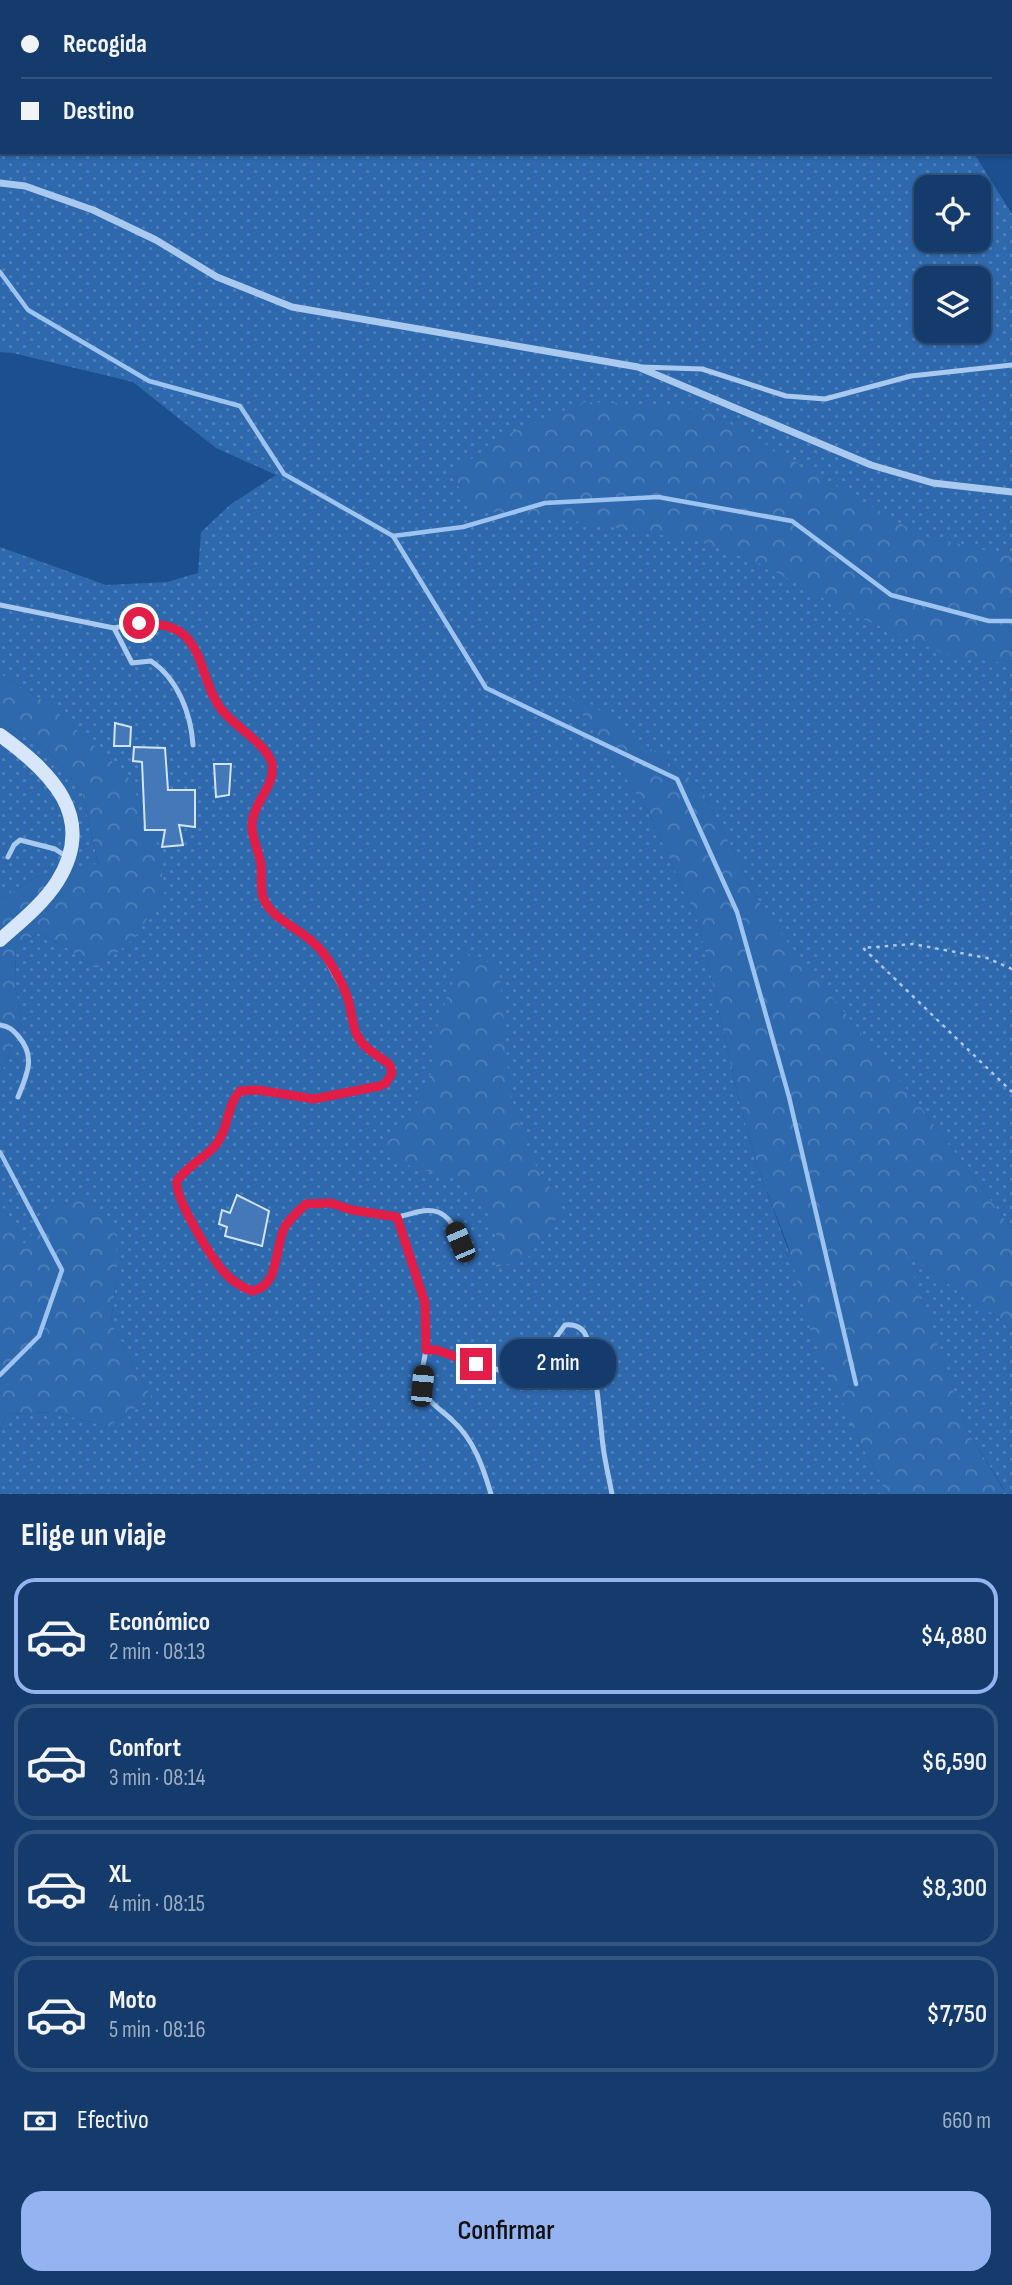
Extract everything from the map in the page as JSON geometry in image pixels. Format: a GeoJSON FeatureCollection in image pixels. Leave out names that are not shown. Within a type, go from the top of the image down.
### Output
{"type":"FeatureCollection","features":[{"type":"Feature","properties":{"kind":"street"},"geometry":{"type":"LineString","coordinates":[[0,183],[25,186],[93,210],[156,240],[217,277],[292,307],[638,367],[872,465],[933,483],[1012,492]]}},
{"type":"Feature","properties":{"kind":"street"},"geometry":{"type":"LineString","coordinates":[[0,735],[39,766],[53,781],[68,806],[73,833],[69,859],[56,884],[29,914],[0,940]]}},
{"type":"Feature","properties":{"kind":"lane"},"geometry":{"type":"LineString","coordinates":[[638,367],[702,369],[786,396],[825,399],[911,376],[1012,365]]}},
{"type":"Feature","properties":{"kind":"lane"},"geometry":{"type":"LineString","coordinates":[[0,605],[114,628],[128,624],[151,624],[173,628],[183,634],[194,647],[205,680],[220,709],[264,749],[270,758],[270,785],[253,815],[252,824],[261,867],[263,897],[270,910],[319,947],[347,997],[359,1039],[373,1054],[390,1065],[392,1073],[386,1083],[380,1086],[314,1099],[258,1090],[240,1091],[234,1099],[215,1147],[177,1181],[176,1186],[181,1203],[225,1274],[252,1291],[263,1286],[274,1272],[286,1223],[306,1204],[331,1203],[352,1210],[397,1217],[408,1212],[437,1212],[452,1223],[460,1242]]}},
{"type":"Feature","properties":{"kind":"lane"},"geometry":{"type":"LineString","coordinates":[[114,628],[132,663],[151,662],[168,677],[180,696],[192,725],[193,745]]}},
{"type":"Feature","properties":{"kind":"lane"},"geometry":{"type":"LineString","coordinates":[[8,857],[20,840],[55,849],[69,859]]}},
{"type":"Feature","properties":{"kind":"lane"},"geometry":{"type":"LineString","coordinates":[[0,1025],[12,1029],[28,1051],[29,1071],[18,1097]]}},
{"type":"Feature","properties":{"kind":"lane"},"geometry":{"type":"LineString","coordinates":[[397,1217],[425,1303],[426,1350],[422,1386],[429,1401],[454,1421],[479,1456],[491,1494]]}},
{"type":"Feature","properties":{"kind":"lane"},"geometry":{"type":"LineString","coordinates":[[426,1350],[437,1350],[502,1371],[544,1354],[565,1325],[579,1327],[585,1333],[591,1353],[603,1450],[612,1494]]}},
{"type":"Feature","properties":{"kind":"path"},"geometry":{"type":"LineString","coordinates":[[1012,969],[987,958],[913,944],[863,948],[1012,1092]]}},
{"type":"Feature","properties":{"kind":"green space"},"geometry":{"type":"Polygon","coordinates":[[[0,154],[974,154],[987,175],[914,175],[914,252],[991,252],[991,181],[1012,214],[1012,1229],[917,1102],[769,921],[700,786],[562,683],[649,813],[699,924],[740,1104],[758,1168],[858,1438],[887,1494],[0,1494],[0,1429],[7,1414],[54,1412],[108,1427],[151,1397],[111,1322],[117,1274],[53,1209],[24,1245],[0,1202],[0,1075],[17,1038],[21,1013],[15,987],[16,947],[38,933],[64,946],[96,969],[165,891],[48,704],[0,674],[0,547],[106,585],[167,582],[198,573],[201,532],[231,504],[276,475],[216,448],[133,382],[0,352],[0,154]]]}},
{"type":"Feature","properties":{"kind":"green space"},"geometry":{"type":"Polygon","coordinates":[[[585,402],[707,410],[920,535],[1006,555],[1012,553],[1012,664],[949,656],[856,616],[763,565],[695,540],[573,521],[473,510],[451,474],[503,436],[585,402]]]}},
{"type":"Feature","properties":{"kind":"green space"},"geometry":{"type":"Polygon","coordinates":[[[0,674],[48,704],[127,775],[155,834],[165,891],[134,939],[96,969],[64,946],[38,933],[16,947],[15,987],[21,1013],[17,1038],[0,1075],[0,900],[36,877],[98,863],[82,791],[49,752],[0,722],[0,674]]]}},
{"type":"Feature","properties":{"kind":"green space"},"geometry":{"type":"Polygon","coordinates":[[[560,681],[700,786],[766,915],[917,1102],[1012,1229],[1012,1331],[998,1317],[907,1256],[967,1430],[1004,1490],[1002,1494],[887,1494],[858,1438],[811,1332],[788,1246],[758,1168],[740,1104],[699,924],[649,813],[560,681]]]}},
{"type":"Feature","properties":{"kind":"green space"},"geometry":{"type":"Polygon","coordinates":[[[0,722],[49,752],[82,791],[98,864],[36,877],[0,900],[0,722]]]}},
{"type":"Feature","properties":{"kind":"green space"},"geometry":{"type":"Polygon","coordinates":[[[464,952],[499,967],[510,1092],[527,1151],[563,1209],[527,1259],[496,1267],[498,1239],[485,1207],[459,1177],[412,1168],[383,1144],[409,1121],[432,1071],[438,1021],[464,952]]]}},
{"type":"Feature","properties":{"kind":"green space"},"geometry":{"type":"Polygon","coordinates":[[[81,1195],[116,1233],[117,1274],[111,1322],[151,1397],[108,1427],[54,1412],[7,1414],[0,1429],[0,1202],[24,1244],[53,1209],[81,1195]]]}},
{"type":"Feature","properties":{"kind":"green space"},"geometry":{"type":"Polygon","coordinates":[[[906,1255],[998,1317],[1012,1331],[1012,1494],[1002,1494],[1004,1489],[967,1430],[906,1255]]]}},
{"type":"Feature","properties":{"kind":"building"},"geometry":{"type":"Polygon","coordinates":[[[115,723],[131,727],[130,746],[114,746],[115,723]]]}},
{"type":"Feature","properties":{"kind":"building"},"geometry":{"type":"Polygon","coordinates":[[[134,747],[165,748],[168,790],[195,790],[195,827],[179,825],[183,845],[162,847],[165,830],[145,830],[142,762],[133,761],[134,747]]]}},
{"type":"Feature","properties":{"kind":"building"},"geometry":{"type":"Polygon","coordinates":[[[214,764],[231,764],[229,795],[216,797],[214,764]]]}},
{"type":"Feature","properties":{"kind":"building"},"geometry":{"type":"Polygon","coordinates":[[[237,1195],[269,1211],[262,1246],[225,1236],[227,1227],[219,1224],[222,1210],[230,1213],[237,1195]]]}},
{"type":"Feature","properties":{"kind":"waterway"},"geometry":{"type":"LineString","coordinates":[[0,272],[28,310],[149,381],[240,406],[284,474],[393,536],[463,527],[545,503],[658,497],[792,521],[891,595],[989,621],[1012,621]]}},
{"type":"Feature","properties":{"kind":"waterway"},"geometry":{"type":"LineString","coordinates":[[393,536],[486,688],[677,779],[737,912],[789,1097],[856,1384]]}},
{"type":"Feature","properties":{"kind":"waterway"},"geometry":{"type":"LineString","coordinates":[[0,1152],[62,1270],[39,1336],[0,1375]]}},
{"type":"Feature","properties":{"kind":"route"},"geometry":{"type":"LineString","coordinates":[[139,623],[163,625],[183,634],[194,647],[205,680],[220,709],[264,749],[270,758],[270,785],[253,815],[252,824],[260,859],[263,897],[270,910],[319,947],[347,997],[359,1039],[373,1054],[390,1065],[392,1073],[390,1079],[380,1086],[314,1099],[251,1089],[240,1091],[236,1094],[215,1147],[177,1181],[181,1203],[225,1274],[252,1291],[263,1286],[274,1272],[286,1223],[306,1204],[331,1203],[352,1210],[397,1217],[425,1303],[426,1350],[437,1350],[476,1364]]}}]}
